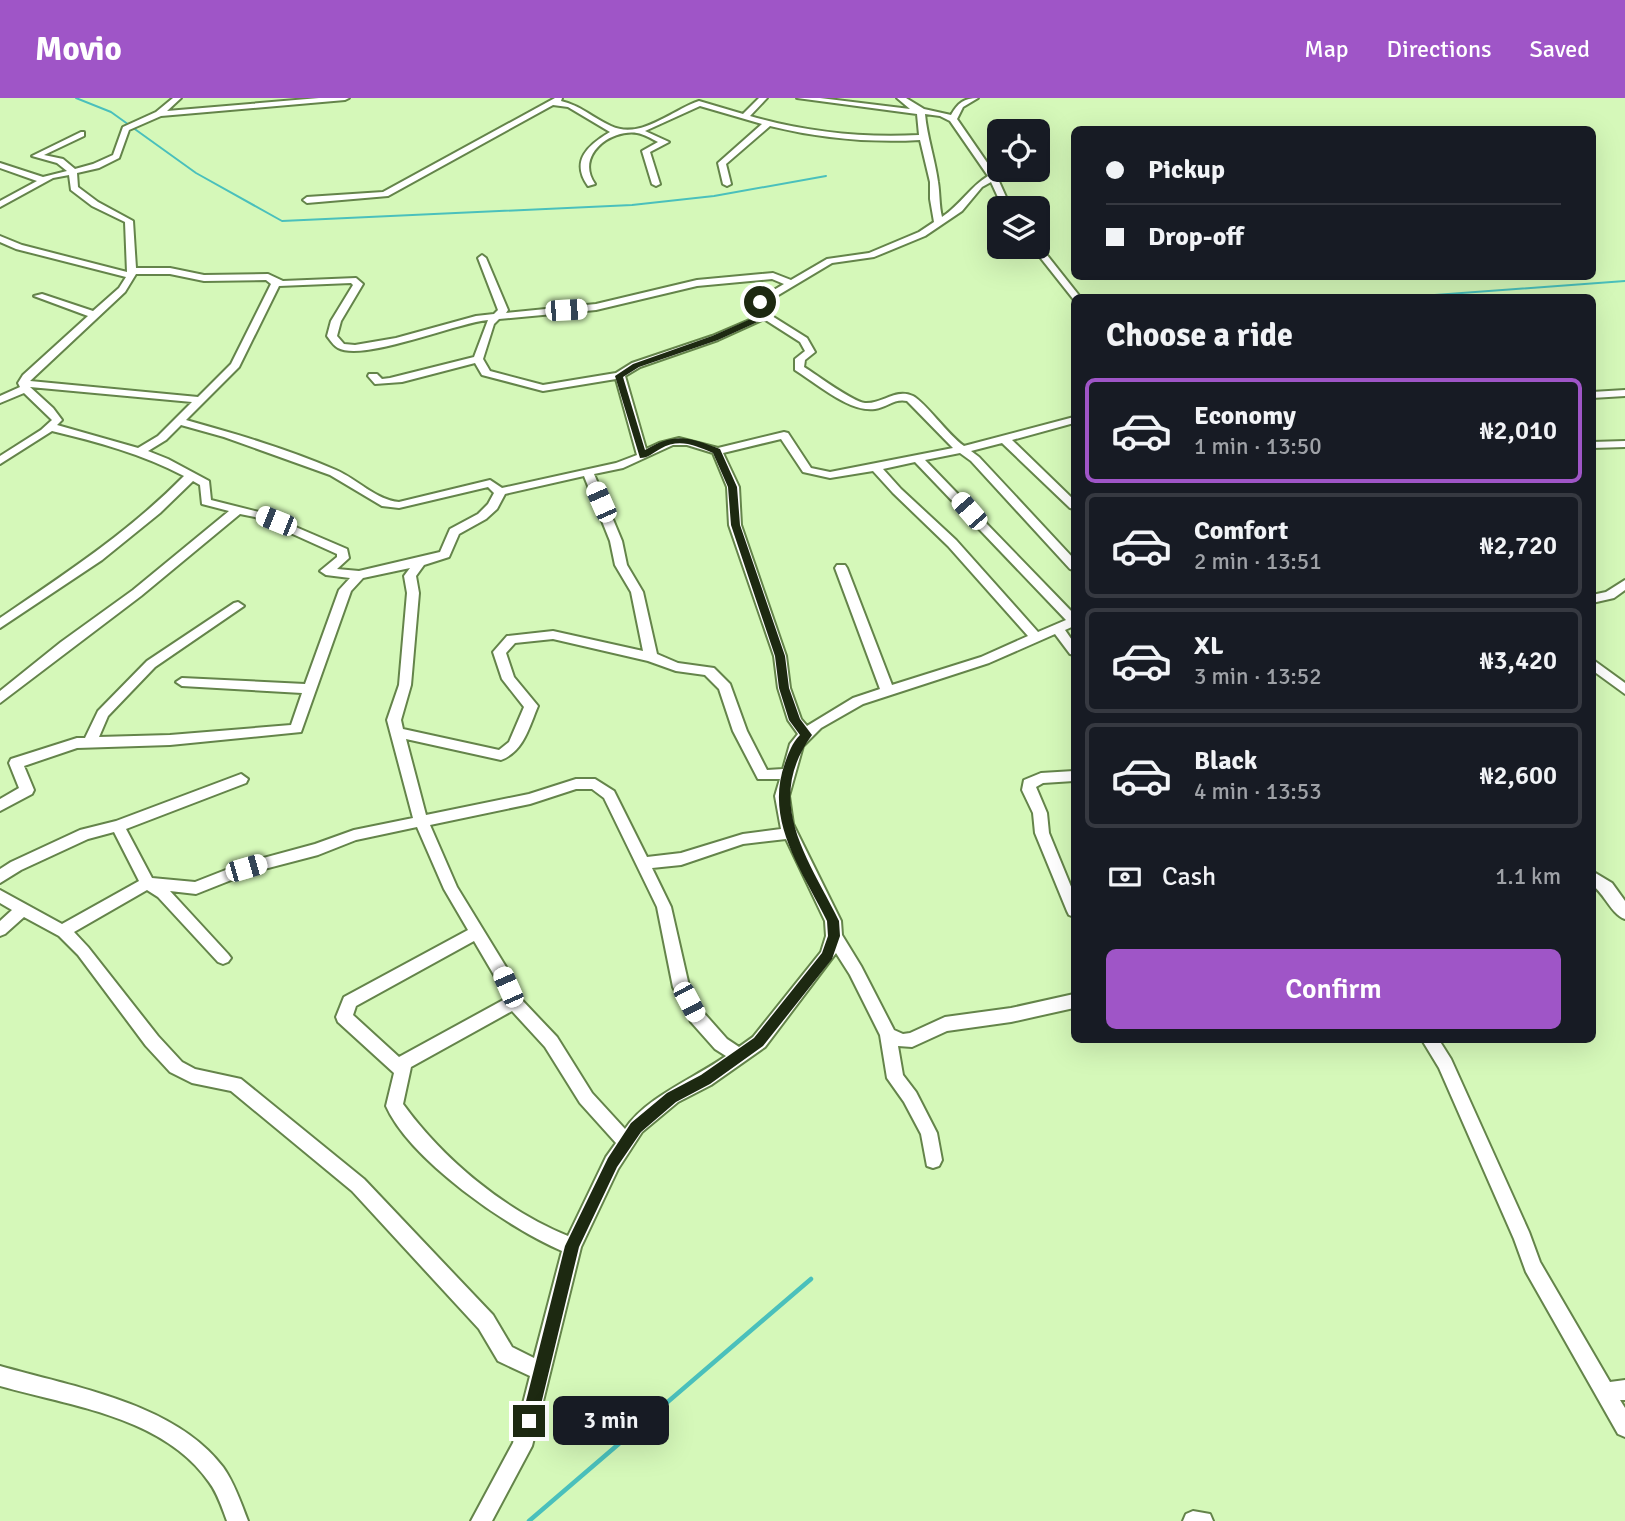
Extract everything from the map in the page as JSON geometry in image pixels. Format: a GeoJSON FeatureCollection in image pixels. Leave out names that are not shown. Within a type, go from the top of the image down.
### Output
{"type":"FeatureCollection","features":[{"type":"Feature","properties":{"kind":"street"},"geometry":{"type":"LineString","coordinates":[[159,114],[177,98]]}},
{"type":"Feature","properties":{"kind":"street"},"geometry":{"type":"LineString","coordinates":[[0,204],[43,180],[96,166],[116,156],[130,126],[159,114],[345,98]]}},
{"type":"Feature","properties":{"kind":"street"},"geometry":{"type":"LineString","coordinates":[[744,118],[763,98]]}},
{"type":"Feature","properties":{"kind":"street"},"geometry":{"type":"LineString","coordinates":[[802,98],[943,114],[953,120],[987,168]]}},
{"type":"Feature","properties":{"kind":"street"},"geometry":{"type":"LineString","coordinates":[[901,98],[919,113],[934,182],[939,223]]}},
{"type":"Feature","properties":{"kind":"street"},"geometry":{"type":"LineString","coordinates":[[953,120],[960,106],[974,98]]}},
{"type":"Feature","properties":{"kind":"street"},"geometry":{"type":"LineString","coordinates":[[307,201],[385,194],[556,100],[617,131]]}},
{"type":"Feature","properties":{"kind":"street"},"geometry":{"type":"LineString","coordinates":[[591,184],[583,171],[584,160],[600,141],[617,131],[636,130],[699,103],[767,124],[836,138],[923,137]]}},
{"type":"Feature","properties":{"kind":"street"},"geometry":{"type":"LineString","coordinates":[[727,184],[722,163],[767,124]]}},
{"type":"Feature","properties":{"kind":"street"},"geometry":{"type":"LineString","coordinates":[[636,130],[665,142],[646,151],[656,184]]}},
{"type":"Feature","properties":{"kind":"street"},"geometry":{"type":"LineString","coordinates":[[3,166],[26,159],[81,134]]}},
{"type":"Feature","properties":{"kind":"street"},"geometry":{"type":"LineString","coordinates":[[0,400],[24,386],[122,290],[132,273],[129,221],[95,204],[74,188],[73,172],[60,161],[26,159]]}},
{"type":"Feature","properties":{"kind":"street"},"geometry":{"type":"LineString","coordinates":[[3,166],[43,180]]}},
{"type":"Feature","properties":{"kind":"street"},"geometry":{"type":"LineString","coordinates":[[987,180],[979,185],[967,201],[939,223],[908,240],[871,255],[830,261],[760,302],[758,307],[761,313],[804,340],[810,352],[800,359],[799,368],[859,406],[867,408],[899,396],[907,396],[961,449],[975,459],[1071,563]]}},
{"type":"Feature","properties":{"kind":"street"},"geometry":{"type":"LineString","coordinates":[[0,239],[31,252],[52,254],[102,270],[132,273],[170,271],[204,278],[268,276],[276,283],[357,281],[333,331],[337,344],[345,347],[397,341],[447,325],[500,315],[596,307],[697,283],[773,276],[793,284]]}},
{"type":"Feature","properties":{"kind":"street"},"geometry":{"type":"LineString","coordinates":[[482,258],[503,310],[491,323],[478,359],[486,373],[543,388],[619,376],[636,365],[715,338],[759,319],[761,313]]}},
{"type":"Feature","properties":{"kind":"street"},"geometry":{"type":"LineString","coordinates":[[1046,259],[1074,294]]}},
{"type":"Feature","properties":{"kind":"street"},"geometry":{"type":"LineString","coordinates":[[139,452],[162,438],[180,422],[235,365],[276,283]]}},
{"type":"Feature","properties":{"kind":"street"},"geometry":{"type":"LineString","coordinates":[[39,296],[94,315]]}},
{"type":"Feature","properties":{"kind":"street"},"geometry":{"type":"LineString","coordinates":[[373,376],[380,382],[397,382],[415,374],[478,359]]}},
{"type":"Feature","properties":{"kind":"street"},"geometry":{"type":"LineString","coordinates":[[619,376],[643,456]]}},
{"type":"Feature","properties":{"kind":"street"},"geometry":{"type":"LineString","coordinates":[[24,386],[200,400]]}},
{"type":"Feature","properties":{"kind":"street"},"geometry":{"type":"LineString","coordinates":[[0,461],[51,427],[57,420],[57,416],[24,386]]}},
{"type":"Feature","properties":{"kind":"street"},"geometry":{"type":"LineString","coordinates":[[1596,395],[1625,393]]}},
{"type":"Feature","properties":{"kind":"street"},"geometry":{"type":"LineString","coordinates":[[500,492],[619,466],[660,445],[684,439],[717,451],[784,435],[807,470],[830,475],[961,449],[1071,421]]}},
{"type":"Feature","properties":{"kind":"street"},"geometry":{"type":"LineString","coordinates":[[180,422],[228,435],[334,473],[386,504],[400,505],[490,482],[500,492]]}},
{"type":"Feature","properties":{"kind":"street"},"geometry":{"type":"LineString","coordinates":[[51,427],[139,452],[205,483],[206,502],[260,515],[343,552],[344,558],[326,571],[359,575],[445,555],[454,532],[477,522],[494,508],[500,492]]}},
{"type":"Feature","properties":{"kind":"street"},"geometry":{"type":"LineString","coordinates":[[1003,438],[1071,503]]}},
{"type":"Feature","properties":{"kind":"street"},"geometry":{"type":"LineString","coordinates":[[1597,444],[1625,444]]}},
{"type":"Feature","properties":{"kind":"street"},"geometry":{"type":"LineString","coordinates":[[717,451],[733,487],[735,525],[780,656],[784,688],[795,720],[806,735]]}},
{"type":"Feature","properties":{"kind":"street"},"geometry":{"type":"LineString","coordinates":[[916,457],[1071,618]]}},
{"type":"Feature","properties":{"kind":"street"},"geometry":{"type":"LineString","coordinates":[[876,467],[952,543],[1037,638]]}},
{"type":"Feature","properties":{"kind":"street"},"geometry":{"type":"LineString","coordinates":[[588,472],[616,541],[621,565],[637,592],[651,657]]}},
{"type":"Feature","properties":{"kind":"street"},"geometry":{"type":"LineString","coordinates":[[0,624],[98,557],[156,511],[190,477]]}},
{"type":"Feature","properties":{"kind":"street"},"geometry":{"type":"LineString","coordinates":[[0,698],[65,645],[137,593],[236,511]]}},
{"type":"Feature","properties":{"kind":"street"},"geometry":{"type":"LineString","coordinates":[[420,562],[410,576],[413,593],[405,685],[396,713],[396,732],[422,823],[451,889],[501,972],[514,1002],[551,1042],[586,1098],[626,1142]]}},
{"type":"Feature","properties":{"kind":"street"},"geometry":{"type":"LineString","coordinates":[[841,568],[887,690]]}},
{"type":"Feature","properties":{"kind":"street"},"geometry":{"type":"LineString","coordinates":[[0,806],[27,790],[16,763],[48,750],[90,741],[170,740],[296,729],[345,590],[359,575]]}},
{"type":"Feature","properties":{"kind":"street"},"geometry":{"type":"LineString","coordinates":[[1596,599],[1610,595],[1625,584]]}},
{"type":"Feature","properties":{"kind":"street"},"geometry":{"type":"LineString","coordinates":[[90,741],[103,714],[151,664],[239,606]]}},
{"type":"Feature","properties":{"kind":"street"},"geometry":{"type":"LineString","coordinates":[[481,1521],[522,1446],[572,1246],[612,1163],[636,1127],[671,1097],[759,1042],[828,955],[834,936],[833,921],[790,833],[782,796],[797,744],[834,712],[887,690],[985,660],[1071,622]]}},
{"type":"Feature","properties":{"kind":"street"},"geometry":{"type":"LineString","coordinates":[[1058,629],[1071,647]]}},
{"type":"Feature","properties":{"kind":"street"},"geometry":{"type":"LineString","coordinates":[[396,732],[501,755],[515,745],[531,706],[508,679],[499,652],[511,639],[552,635],[651,657],[676,667],[709,671],[725,687],[740,731],[763,775],[787,774]]}},
{"type":"Feature","properties":{"kind":"street"},"geometry":{"type":"LineString","coordinates":[[1596,666],[1625,690]]}},
{"type":"Feature","properties":{"kind":"street"},"geometry":{"type":"LineString","coordinates":[[181,682],[310,689]]}},
{"type":"Feature","properties":{"kind":"street"},"geometry":{"type":"LineString","coordinates":[[1071,776],[1041,778],[1029,784],[1029,790],[1040,813],[1042,833],[1071,905]]}},
{"type":"Feature","properties":{"kind":"street"},"geometry":{"type":"LineString","coordinates":[[0,877],[85,834],[118,826],[242,779]]}},
{"type":"Feature","properties":{"kind":"street"},"geometry":{"type":"LineString","coordinates":[[62,931],[147,883],[195,888],[246,868],[318,849],[354,835],[530,799],[576,784],[595,784],[609,795],[664,907],[681,987],[697,1017],[722,1044],[739,1056]]}},
{"type":"Feature","properties":{"kind":"street"},"geometry":{"type":"LineString","coordinates":[[118,826],[147,883],[163,893],[223,958]]}},
{"type":"Feature","properties":{"kind":"street"},"geometry":{"type":"LineString","coordinates":[[644,863],[681,859],[743,839],[790,833]]}},
{"type":"Feature","properties":{"kind":"street"},"geometry":{"type":"LineString","coordinates":[[1596,880],[1607,887],[1625,913]]}},
{"type":"Feature","properties":{"kind":"street"},"geometry":{"type":"LineString","coordinates":[[0,896],[62,931],[83,951],[176,1067],[192,1076],[235,1084],[263,1104],[358,1185],[486,1322],[510,1359],[542,1371]]}},
{"type":"Feature","properties":{"kind":"street"},"geometry":{"type":"LineString","coordinates":[[0,930],[22,909]]}},
{"type":"Feature","properties":{"kind":"street"},"geometry":{"type":"LineString","coordinates":[[402,1070],[344,1017],[350,1002],[476,933]]}},
{"type":"Feature","properties":{"kind":"street"},"geometry":{"type":"LineString","coordinates":[[834,936],[856,971],[888,1035],[895,1079],[910,1097],[929,1133],[933,1160]]}},
{"type":"Feature","properties":{"kind":"street"},"geometry":{"type":"LineString","coordinates":[[514,1002],[404,1063],[394,1106],[409,1130],[444,1165],[496,1203],[558,1242],[572,1246]]}},
{"type":"Feature","properties":{"kind":"street"},"geometry":{"type":"LineString","coordinates":[[888,1035],[904,1041],[912,1040],[944,1024],[1011,1016],[1071,1002]]}},
{"type":"Feature","properties":{"kind":"street"},"geometry":{"type":"LineString","coordinates":[[1432,1043],[1445,1064],[1523,1238],[1532,1266],[1616,1394],[1625,1427]]}},
{"type":"Feature","properties":{"kind":"street"},"geometry":{"type":"LineString","coordinates":[[0,1376],[149,1421],[183,1439],[215,1473],[238,1521]]}},
{"type":"Feature","properties":{"kind":"street"},"geometry":{"type":"LineString","coordinates":[[1193,1521],[1203,1521]]}},
{"type":"Feature","properties":{"kind":"waterway"},"geometry":{"type":"LineString","coordinates":[[76,98],[111,112],[196,173],[282,221],[632,205],[714,196],[826,176]]}},
{"type":"Feature","properties":{"kind":"waterway"},"geometry":{"type":"LineString","coordinates":[[1448,294],[1625,281]]}},
{"type":"Feature","properties":{"kind":"waterway"},"geometry":{"type":"LineString","coordinates":[[529,1521],[811,1279]]}},
{"type":"Feature","properties":{"kind":"route"},"geometry":{"type":"LineString","coordinates":[[529,1421],[572,1246],[612,1163],[636,1127],[671,1097],[705,1080],[759,1042],[802,984],[828,955],[834,936],[833,921],[786,824],[782,796],[797,744],[806,735],[795,720],[784,688],[780,656],[746,564],[735,525],[733,487],[717,451],[693,442],[684,439],[660,445],[643,456],[619,376],[636,365],[715,338],[759,319],[760,302]]}}]}
